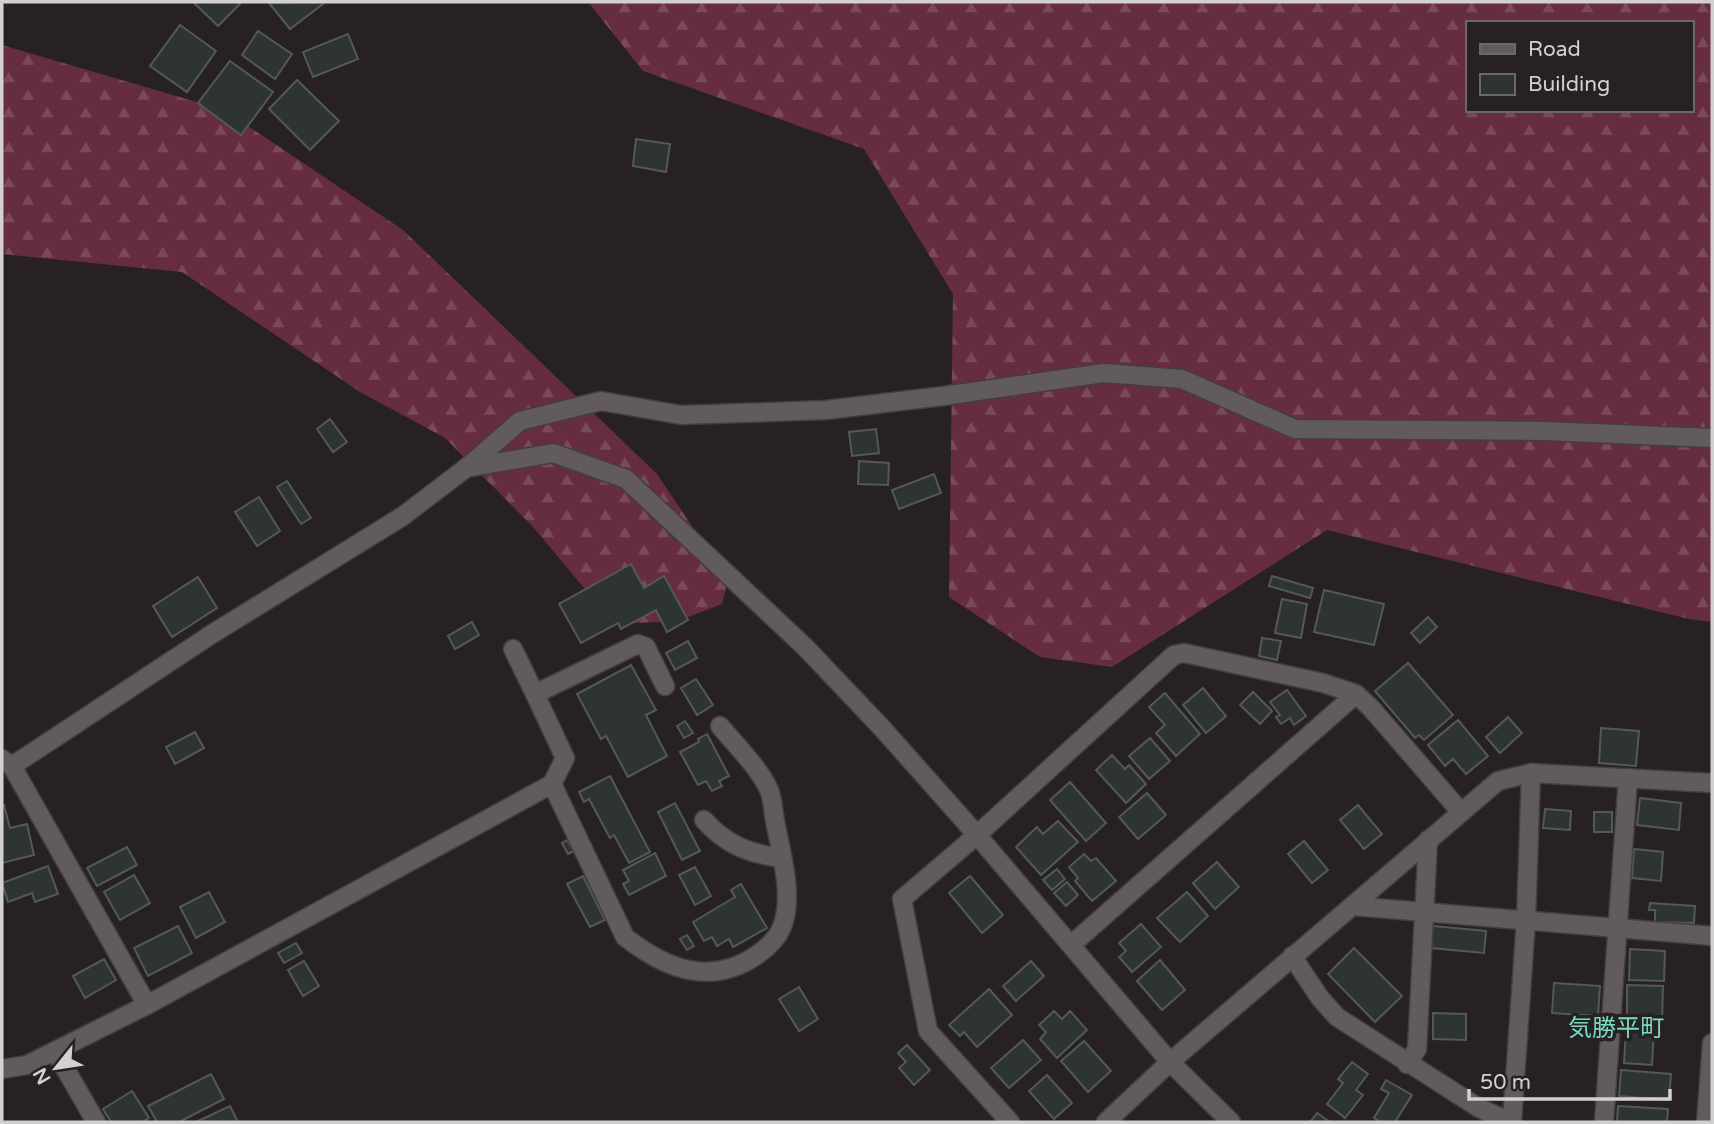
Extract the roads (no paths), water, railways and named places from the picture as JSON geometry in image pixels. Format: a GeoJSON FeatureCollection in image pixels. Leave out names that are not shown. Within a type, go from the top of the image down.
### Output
{"type":"FeatureCollection","features":[{"type":"Feature","properties":{"kind":"street"},"geometry":{"type":"LineString","coordinates":[[147,1005],[7,762],[402,516],[466,468],[520,421],[601,401],[681,415],[826,410],[1104,373],[1182,379],[1295,429],[1545,431],[1712,438]]}},
{"type":"Feature","properties":{"kind":"street"},"geometry":{"type":"LineString","coordinates":[[466,468],[553,453],[626,479],[805,647],[977,835],[1170,1062],[1231,1122]]}},
{"type":"Feature","properties":{"kind":"street"},"geometry":{"type":"LineString","coordinates":[[535,694],[638,644],[646,647],[664,686]]}},
{"type":"Feature","properties":{"kind":"street"},"geometry":{"type":"LineString","coordinates":[[2,1069],[27,1065],[147,1005],[552,784],[565,758],[513,649]]}},
{"type":"Feature","properties":{"kind":"street"},"geometry":{"type":"LineString","coordinates":[[1010,1122],[928,1031],[901,899],[977,835],[1174,655],[1184,653],[1323,683],[1356,694],[1460,811]]}},
{"type":"Feature","properties":{"kind":"street"},"geometry":{"type":"LineString","coordinates":[[1071,945],[1356,694]]}},
{"type":"Feature","properties":{"kind":"street"},"geometry":{"type":"LineString","coordinates":[[552,784],[625,937],[646,954],[688,971],[711,973],[736,966],[764,950],[777,937],[783,926],[786,906],[782,858],[769,791],[720,726]]}},
{"type":"Feature","properties":{"kind":"street"},"geometry":{"type":"LineString","coordinates":[[1292,956],[1320,998],[1337,1017],[1408,1063],[1475,1115],[1511,1122],[1526,920],[1531,773]]}},
{"type":"Feature","properties":{"kind":"street"},"geometry":{"type":"LineString","coordinates":[[1106,1122],[1170,1062],[1498,781],[1531,773],[1712,783]]}},
{"type":"Feature","properties":{"kind":"street"},"geometry":{"type":"LineString","coordinates":[[1604,1122],[1628,778]]}},
{"type":"Feature","properties":{"kind":"street"},"geometry":{"type":"LineString","coordinates":[[704,820],[716,834],[742,849],[758,855],[782,858]]}},
{"type":"Feature","properties":{"kind":"street"},"geometry":{"type":"LineString","coordinates":[[1408,1063],[1417,1049],[1428,840]]}},
{"type":"Feature","properties":{"kind":"street"},"geometry":{"type":"LineString","coordinates":[[1352,905],[1712,936]]}},
{"type":"Feature","properties":{"kind":"street"},"geometry":{"type":"LineString","coordinates":[[1706,1122],[1712,1043]]}},
{"type":"Feature","properties":{"kind":"street"},"geometry":{"type":"LineString","coordinates":[[55,1051],[96,1122]]}},
{"type":"Feature","properties":{"kind":"district","name":"気勝平町"},"geometry":{"type":"Point","coordinates":[1616,1028]}}]}
